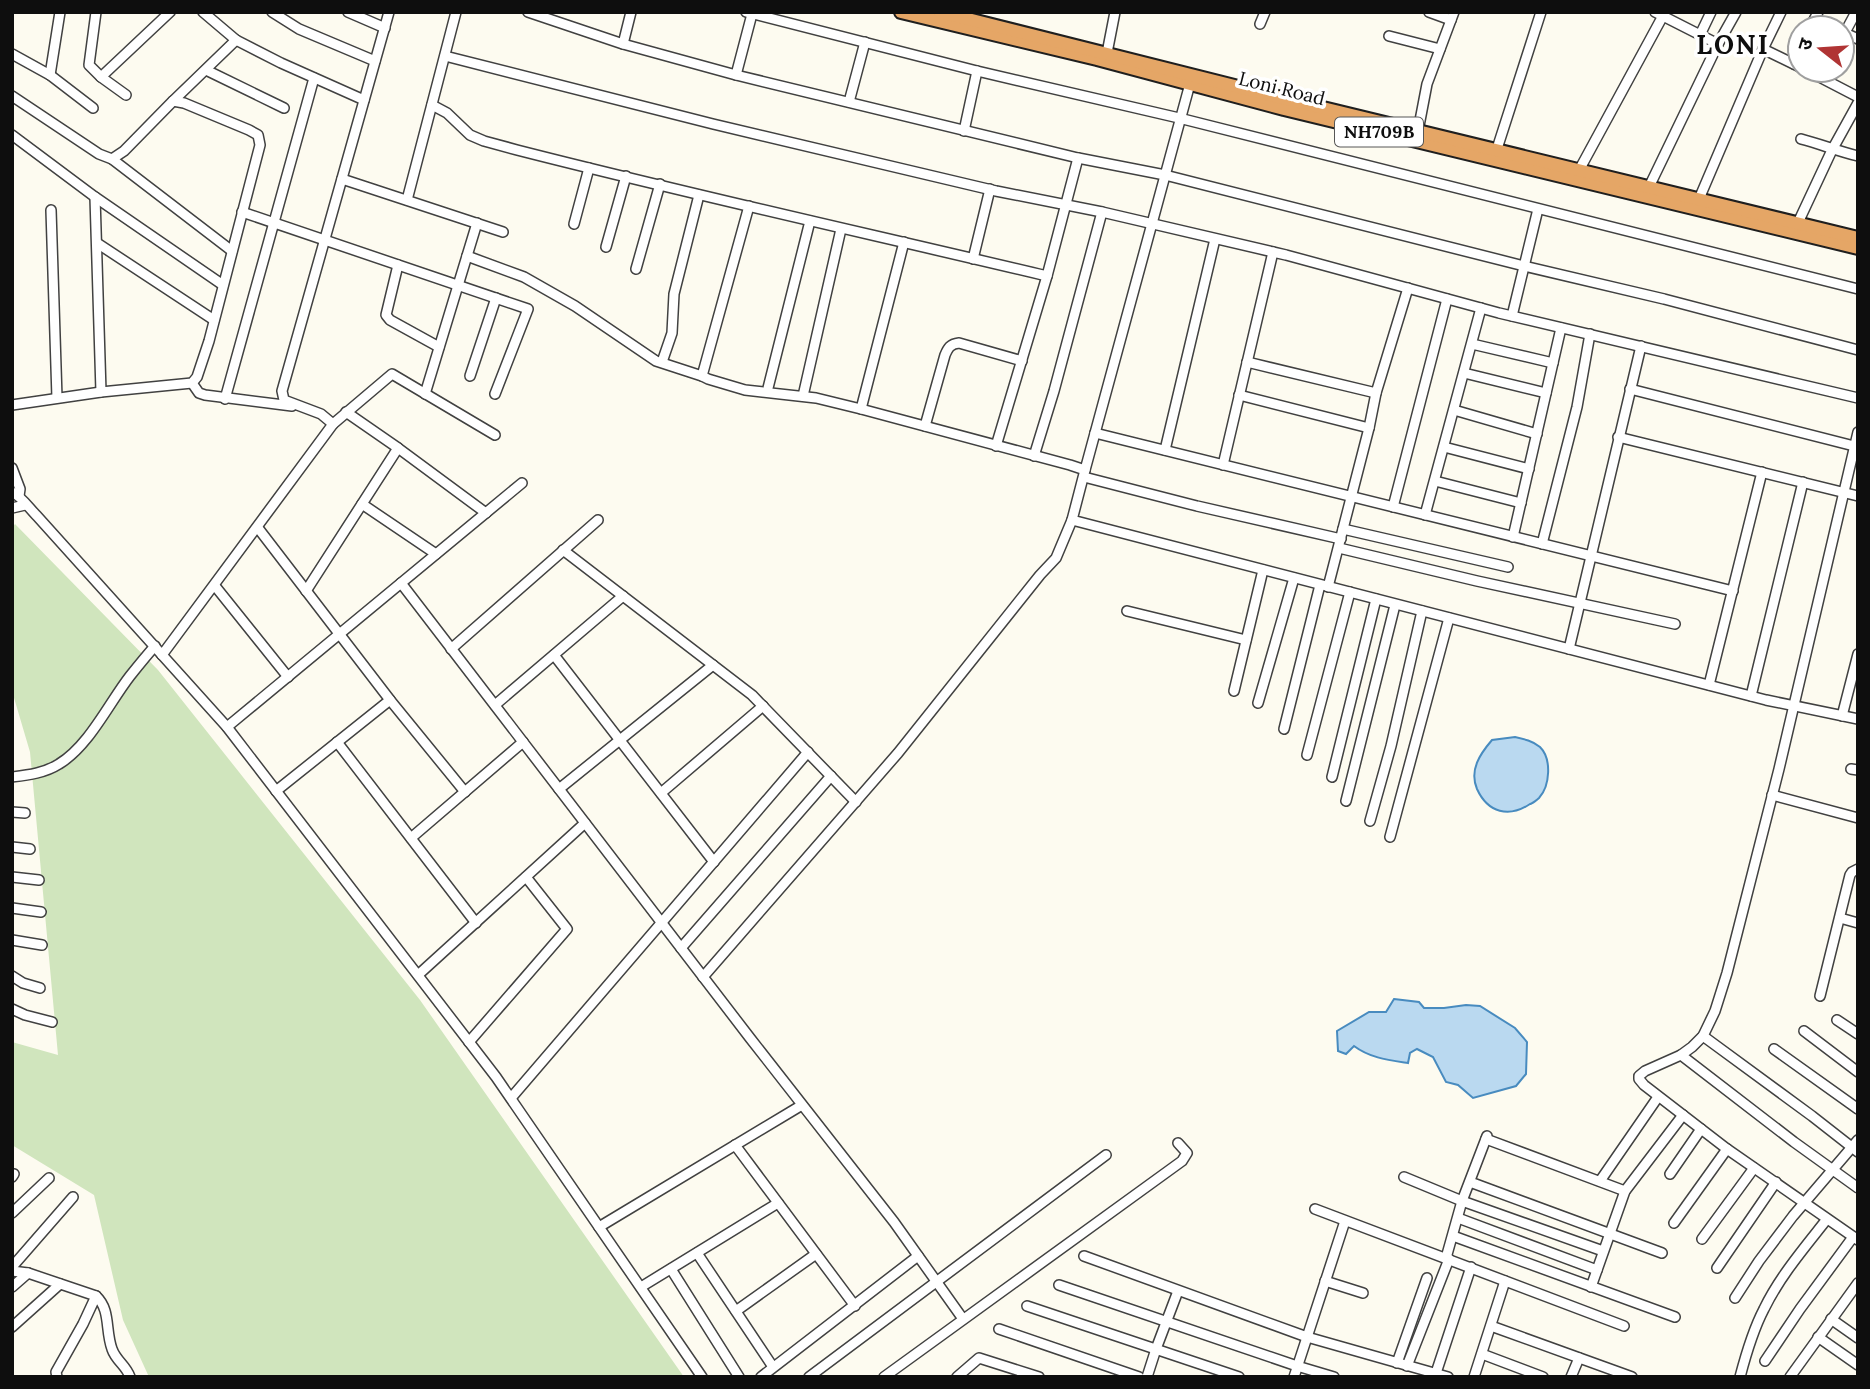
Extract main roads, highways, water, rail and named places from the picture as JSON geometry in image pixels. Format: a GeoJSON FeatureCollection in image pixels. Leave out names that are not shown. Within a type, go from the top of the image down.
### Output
{"type":"FeatureCollection","features":[{"type":"Feature","properties":{"kind":"highway","name":"Loni Road"},"geometry":{"type":"LineString","coordinates":[[901,12],[1102,56]]}},
{"type":"Feature","properties":{"kind":"highway","name":"Loni Road"},"geometry":{"type":"LineString","coordinates":[[940,12],[960,15],[1191,79],[1418,131],[1495,155]]}},
{"type":"Feature","properties":{"kind":"highway","name":"Loni Road"},"geometry":{"type":"LineString","coordinates":[[1191,79],[1284,109],[1495,155],[1796,228],[1858,238]]}},
{"type":"Feature","properties":{"kind":"highway","name":"Loni Road"},"geometry":{"type":"LineString","coordinates":[[1577,175],[1648,187],[1699,200],[1858,248]]}},
{"type":"Feature","properties":{"kind":"water"},"geometry":{"type":"Polygon","coordinates":[[[1515,737],[1531,742],[1544,752],[1548,765],[1547,780],[1543,793],[1533,802],[1514,811],[1500,811],[1487,803],[1477,789],[1475,769],[1492,740],[1515,737]]]}},
{"type":"Feature","properties":{"kind":"water"},"geometry":{"type":"Polygon","coordinates":[[[1394,999],[1419,1002],[1424,1008],[1480,1006],[1515,1028],[1527,1042],[1526,1074],[1516,1086],[1473,1098],[1458,1085],[1446,1082],[1433,1057],[1417,1049],[1410,1053],[1408,1063],[1373,1056],[1354,1046],[1346,1054],[1338,1051],[1337,1031],[1369,1012],[1386,1012],[1394,999]]]}},
{"type":"Feature","properties":{"kind":"district","name":"LONI"},"geometry":{"type":"Point","coordinates":[1733,45]}}]}
